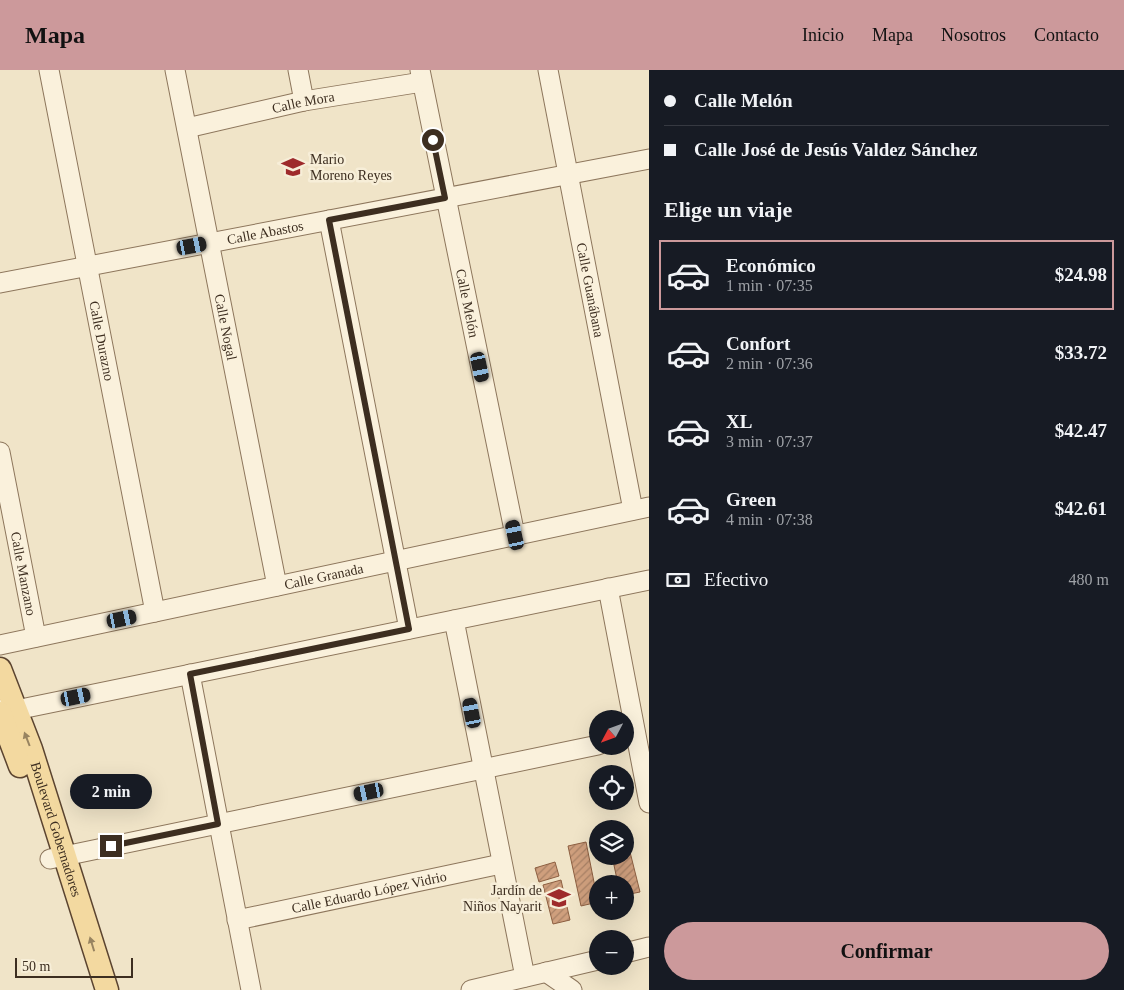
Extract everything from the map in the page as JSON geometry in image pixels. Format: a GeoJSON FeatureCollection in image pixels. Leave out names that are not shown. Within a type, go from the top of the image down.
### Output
{"type":"FeatureCollection","features":[{"type":"Feature","properties":{"kind":"main road","name":"Boulevard Gobernadores"},"geometry":{"type":"LineString","coordinates":[[0,669],[5,711],[16,752],[107,990]]}},
{"type":"Feature","properties":{"kind":"main road","name":"Boulevard Gobernadores"},"geometry":{"type":"LineString","coordinates":[[57,857],[90,990]]}},
{"type":"Feature","properties":{"kind":"street","name":"Calle Durazno"},"geometry":{"type":"LineString","coordinates":[[49,70],[156,612]]}},
{"type":"Feature","properties":{"kind":"street","name":"Calle Nogal"},"geometry":{"type":"LineString","coordinates":[[175,70],[277,586]]}},
{"type":"Feature","properties":{"kind":"street"},"geometry":{"type":"LineString","coordinates":[[298,70],[304,101]]}},
{"type":"Feature","properties":{"kind":"street","name":"Calle Guanábana"},"geometry":{"type":"LineString","coordinates":[[548,70],[568,175],[641,508]]}},
{"type":"Feature","properties":{"kind":"street","name":"Calle Mora"},"geometry":{"type":"LineString","coordinates":[[187,128],[420,76]]}},
{"type":"Feature","properties":{"kind":"street","name":"Calle Melón"},"geometry":{"type":"LineString","coordinates":[[420,76],[515,535]]}},
{"type":"Feature","properties":{"kind":"street","name":"Calle Abastos"},"geometry":{"type":"LineString","coordinates":[[0,282],[649,160]]}},
{"type":"Feature","properties":{"kind":"street"},"geometry":{"type":"LineString","coordinates":[[329,220],[409,629]]}},
{"type":"Feature","properties":{"kind":"street","name":"Calle Manzano"},"geometry":{"type":"LineString","coordinates":[[0,452],[36,637]]}},
{"type":"Feature","properties":{"kind":"street","name":"Calle Granada"},"geometry":{"type":"LineString","coordinates":[[0,645],[641,508]]}},
{"type":"Feature","properties":{"kind":"street"},"geometry":{"type":"LineString","coordinates":[[5,711],[649,580]]}},
{"type":"Feature","properties":{"kind":"street"},"geometry":{"type":"LineString","coordinates":[[608,588],[649,803]]}},
{"type":"Feature","properties":{"kind":"street"},"geometry":{"type":"LineString","coordinates":[[454,620],[525,977]]}},
{"type":"Feature","properties":{"kind":"street"},"geometry":{"type":"LineString","coordinates":[[190,674],[251,990]]}},
{"type":"Feature","properties":{"kind":"street"},"geometry":{"type":"LineString","coordinates":[[57,857],[589,747]]}},
{"type":"Feature","properties":{"kind":"street","name":"Calle Eduardo López Vidrio"},"geometry":{"type":"LineString","coordinates":[[237,920],[501,864]]}},
{"type":"Feature","properties":{"kind":"street"},"geometry":{"type":"LineString","coordinates":[[634,951],[649,947]]}},
{"type":"Feature","properties":{"kind":"street"},"geometry":{"type":"LineString","coordinates":[[471,990],[493,987],[525,977],[589,962]]}},
{"type":"Feature","properties":{"kind":"street"},"geometry":{"type":"LineString","coordinates":[[546,972],[572,990]]}},
{"type":"Feature","properties":{"kind":"building"},"geometry":{"type":"Polygon","coordinates":[[[586,842],[589,865],[591,865],[593,875],[589,875],[589,904],[581,906],[568,846],[586,842]]]}},
{"type":"Feature","properties":{"kind":"building"},"geometry":{"type":"Polygon","coordinates":[[[555,862],[559,876],[539,882],[535,868],[555,862]]]}},
{"type":"Feature","properties":{"kind":"building"},"geometry":{"type":"Polygon","coordinates":[[[614,865],[633,865],[640,892],[634,893],[634,875],[616,875],[614,865]]]}},
{"type":"Feature","properties":{"kind":"building"},"geometry":{"type":"Polygon","coordinates":[[[561,880],[570,920],[553,924],[543,885],[561,880]]]}},
{"type":"Feature","properties":{"kind":"place","name":"Mario Moreno Reyes"},"geometry":{"type":"Point","coordinates":[293,167]}},
{"type":"Feature","properties":{"kind":"place","name":"Jardín de Niños Nayarit"},"geometry":{"type":"Point","coordinates":[559,898]}},
{"type":"Feature","properties":{"kind":"route"},"geometry":{"type":"LineString","coordinates":[[111,846],[218,824],[190,674],[409,629],[329,220],[445,198],[433,140]]}}]}
